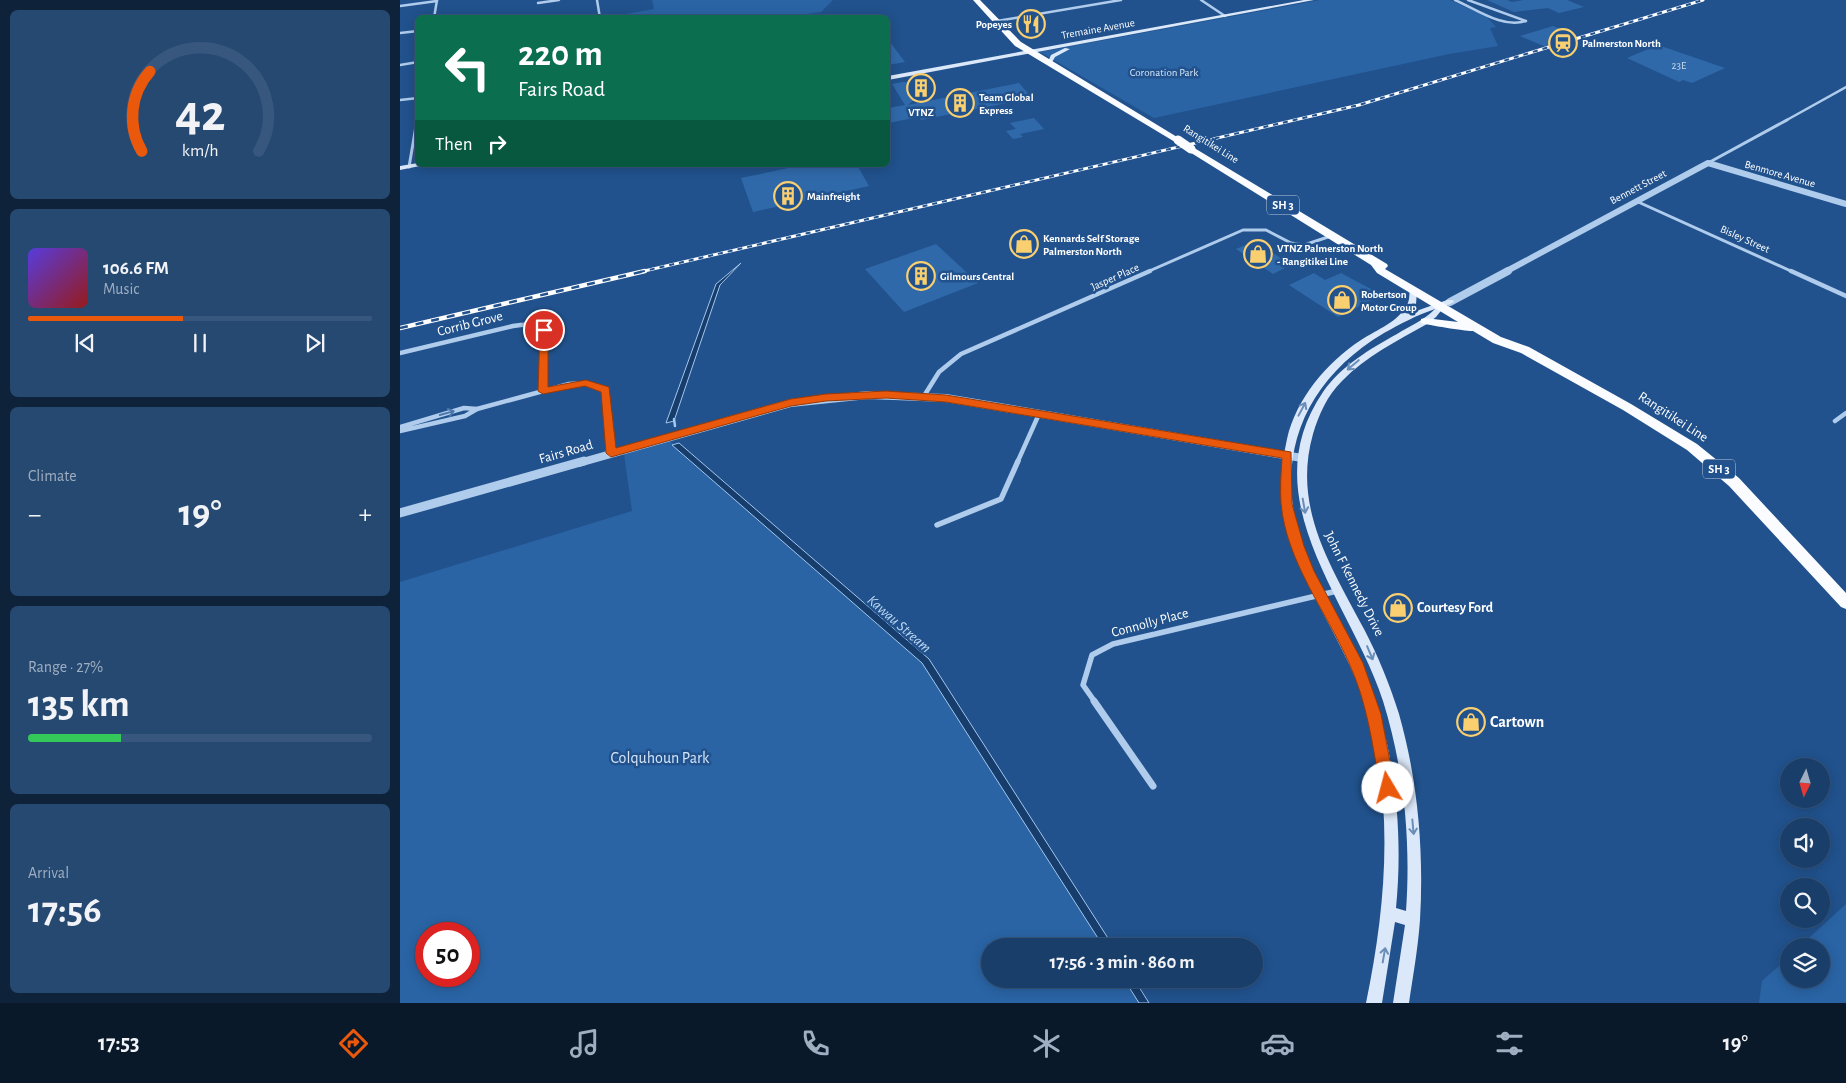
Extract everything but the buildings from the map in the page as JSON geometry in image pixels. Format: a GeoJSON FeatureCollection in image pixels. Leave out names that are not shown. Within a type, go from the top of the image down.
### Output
{"type":"FeatureCollection","features":[{"type":"Feature","properties":{"kind":"highway","name":"SH 3"},"geometry":{"type":"LineString","coordinates":[[976,0],[1018,44],[1030,52]]}},
{"type":"Feature","properties":{"kind":"highway","name":"Rangitikei Line"},"geometry":{"type":"LineString","coordinates":[[1030,52],[1178,140],[1375,263],[1392,268],[1498,340],[1525,350],[1660,427],[1714,464],[1760,509],[1846,603]]}},
{"type":"Feature","properties":{"kind":"highway","name":"Rangitikei Line"},"geometry":{"type":"LineString","coordinates":[[1375,263],[1381,271],[1413,291],[1445,304],[1512,337],[1525,350]]}},
{"type":"Feature","properties":{"kind":"highway"},"geometry":{"type":"LineString","coordinates":[[1425,321],[1453,324],[1498,340]]}},
{"type":"Feature","properties":{"kind":"main road","name":"Tremaine Avenue"},"geometry":{"type":"LineString","coordinates":[[890,78],[1312,0]]}},
{"type":"Feature","properties":{"kind":"main road"},"geometry":{"type":"LineString","coordinates":[[1049,62],[1058,53],[1087,42]]}},
{"type":"Feature","properties":{"kind":"main road"},"geometry":{"type":"LineString","coordinates":[[971,63],[1004,52],[1018,44]]}},
{"type":"Feature","properties":{"kind":"main road"},"geometry":{"type":"LineString","coordinates":[[400,168],[415,166]]}},
{"type":"Feature","properties":{"kind":"main road"},"geometry":{"type":"LineString","coordinates":[[1388,328],[1403,317],[1412,304],[1413,291]]}},
{"type":"Feature","properties":{"kind":"main road"},"geometry":{"type":"LineString","coordinates":[[1374,1003],[1390,913],[1392,835],[1386,772],[1374,714],[1356,663],[1320,594],[1298,546],[1290,520],[1285,483],[1287,455],[1296,420],[1316,386],[1333,367],[1364,342],[1388,328],[1426,309],[1445,304]]}},
{"type":"Feature","properties":{"kind":"main road","name":"John F Kennedy Drive"},"geometry":{"type":"LineString","coordinates":[[1401,1003],[1413,920],[1415,851],[1408,784],[1392,713],[1368,649],[1316,550],[1301,492],[1302,458],[1312,421],[1319,404],[1346,371],[1375,350],[1437,313],[1445,304]]}},
{"type":"Feature","properties":{"kind":"main road"},"geometry":{"type":"LineString","coordinates":[[1364,342],[1375,350]]}},
{"type":"Feature","properties":{"kind":"main road"},"geometry":{"type":"LineString","coordinates":[[1390,913],[1413,920]]}},
{"type":"Feature","properties":{"kind":"street"},"geometry":{"type":"LineString","coordinates":[[400,6],[437,0],[434,15]]}},
{"type":"Feature","properties":{"kind":"street"},"geometry":{"type":"LineString","coordinates":[[538,3],[559,0]]}},
{"type":"Feature","properties":{"kind":"street"},"geometry":{"type":"LineString","coordinates":[[597,0],[600,15]]}},
{"type":"Feature","properties":{"kind":"street"},"geometry":{"type":"LineString","coordinates":[[998,21],[1121,0]]}},
{"type":"Feature","properties":{"kind":"street"},"geometry":{"type":"LineString","coordinates":[[1201,0],[1225,16]]}},
{"type":"Feature","properties":{"kind":"street"},"geometry":{"type":"LineString","coordinates":[[1455,0],[1502,23],[1517,25],[1526,22],[1524,19],[1502,14],[1468,0]]}},
{"type":"Feature","properties":{"kind":"street"},"geometry":{"type":"LineString","coordinates":[[400,33],[415,31]]}},
{"type":"Feature","properties":{"kind":"street"},"geometry":{"type":"LineString","coordinates":[[400,65],[415,62]]}},
{"type":"Feature","properties":{"kind":"street","name":"Bennett Street"},"geometry":{"type":"LineString","coordinates":[[1445,304],[1846,87]]}},
{"type":"Feature","properties":{"kind":"street"},"geometry":{"type":"LineString","coordinates":[[400,100],[415,98]]}},
{"type":"Feature","properties":{"kind":"street"},"geometry":{"type":"LineString","coordinates":[[409,167],[415,132]]}},
{"type":"Feature","properties":{"kind":"street","name":"Benmore Avenue"},"geometry":{"type":"LineString","coordinates":[[1708,163],[1846,204]]}},
{"type":"Feature","properties":{"kind":"street","name":"Bisley Street"},"geometry":{"type":"LineString","coordinates":[[1635,201],[1846,296]]}},
{"type":"Feature","properties":{"kind":"street","name":"Jasper Place"},"geometry":{"type":"LineString","coordinates":[[924,396],[931,382],[947,361],[1243,230],[1266,230],[1291,242],[1304,245],[1331,236]]}},
{"type":"Feature","properties":{"kind":"street","name":"Corrib Grove"},"geometry":{"type":"LineString","coordinates":[[400,353],[513,326],[537,326],[544,330],[543,391]]}},
{"type":"Feature","properties":{"kind":"street"},"geometry":{"type":"LineString","coordinates":[[400,427],[464,408],[477,408],[543,391],[586,383],[606,390],[611,453]]}},
{"type":"Feature","properties":{"kind":"street","name":"Fairs Road"},"geometry":{"type":"LineString","coordinates":[[400,513],[791,403],[856,395],[924,396],[1302,458]]}},
{"type":"Feature","properties":{"kind":"street"},"geometry":{"type":"LineString","coordinates":[[400,431],[465,416],[477,408]]}},
{"type":"Feature","properties":{"kind":"street"},"geometry":{"type":"LineString","coordinates":[[1835,421],[1846,413]]}},
{"type":"Feature","properties":{"kind":"street"},"geometry":{"type":"LineString","coordinates":[[938,525],[1001,499],[1039,414]]}},
{"type":"Feature","properties":{"kind":"street","name":"Connolly Place"},"geometry":{"type":"LineString","coordinates":[[1153,786],[1083,685],[1092,655],[1113,644],[1337,591]]}},
{"type":"Feature","properties":{"kind":"green space"},"geometry":{"type":"Polygon","coordinates":[[[652,0],[833,0],[821,12],[800,15],[621,15],[654,9],[652,0]]]}},
{"type":"Feature","properties":{"kind":"green space","name":"Coronation Park"},"geometry":{"type":"Polygon","coordinates":[[[1320,0],[1450,0],[1486,16],[1496,27],[1490,28],[1498,46],[1449,54],[1154,118],[1040,52],[1320,0]]]}},
{"type":"Feature","properties":{"kind":"green space","name":"Colquhoun Park"},"geometry":{"type":"Polygon","coordinates":[[[670,441],[925,662],[1103,938],[981,938],[981,988],[1135,988],[1144,1003],[400,1003],[400,582],[632,511],[624,454],[670,441]]]}},
{"type":"Feature","properties":{"kind":"green space"},"geometry":{"type":"Polygon","coordinates":[[[1846,904],[1846,1003],[1759,1003],[1762,981],[1780,965],[1780,988],[1830,988],[1830,938],[1809,938],[1820,928],[1830,928],[1830,919],[1846,904]]]}},
{"type":"Feature","properties":{"kind":"shaded area"},"geometry":{"type":"Polygon","coordinates":[[[741,263],[720,285],[674,421],[666,423],[716,284],[741,263]]]}},
{"type":"Feature","properties":{"kind":"shaded area"},"geometry":{"type":"Polygon","coordinates":[[[679,443],[929,659],[1108,938],[1098,938],[922,663],[672,445],[679,443]]]}},
{"type":"Feature","properties":{"kind":"shaded area"},"geometry":{"type":"Polygon","coordinates":[[[1130,988],[1140,988],[1149,1003],[1139,1003],[1130,988]]]}},
{"type":"Feature","properties":{"kind":"waterway","name":"Kawau Stream"},"geometry":{"type":"LineString","coordinates":[[674,419],[675,426]]}},
{"type":"Feature","properties":{"kind":"railway"},"geometry":{"type":"LineString","coordinates":[[640,272],[1359,105],[1703,0]]}},
{"type":"Feature","properties":{"kind":"railway"},"geometry":{"type":"LineString","coordinates":[[400,328],[645,271]]}},
{"type":"Feature","properties":{"kind":"place","name":"Popeyes"},"geometry":{"type":"Point","coordinates":[1031,24]}},
{"type":"Feature","properties":{"kind":"place","name":"Palmerston North"},"geometry":{"type":"Point","coordinates":[1563,43]}},
{"type":"Feature","properties":{"kind":"place","name":"VTNZ"},"geometry":{"type":"Point","coordinates":[921,88]}},
{"type":"Feature","properties":{"kind":"place","name":"Team Global Express"},"geometry":{"type":"Point","coordinates":[960,103]}},
{"type":"Feature","properties":{"kind":"place","name":"Mainfreight"},"geometry":{"type":"Point","coordinates":[788,196]}},
{"type":"Feature","properties":{"kind":"place","name":"Kennards Self Storage Palmerston North"},"geometry":{"type":"Point","coordinates":[1024,244]}},
{"type":"Feature","properties":{"kind":"place","name":"VTNZ Palmerston North - Rangitikei Line"},"geometry":{"type":"Point","coordinates":[1258,254]}},
{"type":"Feature","properties":{"kind":"place","name":"Gilmours Central"},"geometry":{"type":"Point","coordinates":[921,276]}},
{"type":"Feature","properties":{"kind":"place","name":"Robertson Motor Group"},"geometry":{"type":"Point","coordinates":[1342,300]}},
{"type":"Feature","properties":{"kind":"place","name":"Courtesy Ford"},"geometry":{"type":"Point","coordinates":[1398,608]}},
{"type":"Feature","properties":{"kind":"place","name":"Cartown"},"geometry":{"type":"Point","coordinates":[1471,722]}},
{"type":"Feature","properties":{"kind":"route"},"geometry":{"type":"LineString","coordinates":[[544,330],[543,391],[569,384],[586,383],[606,390],[611,453],[791,403],[826,397],[886,394],[946,398],[1287,455],[1285,483],[1290,520],[1308,571],[1340,629],[1356,663],[1374,714],[1388,788]]}}]}
